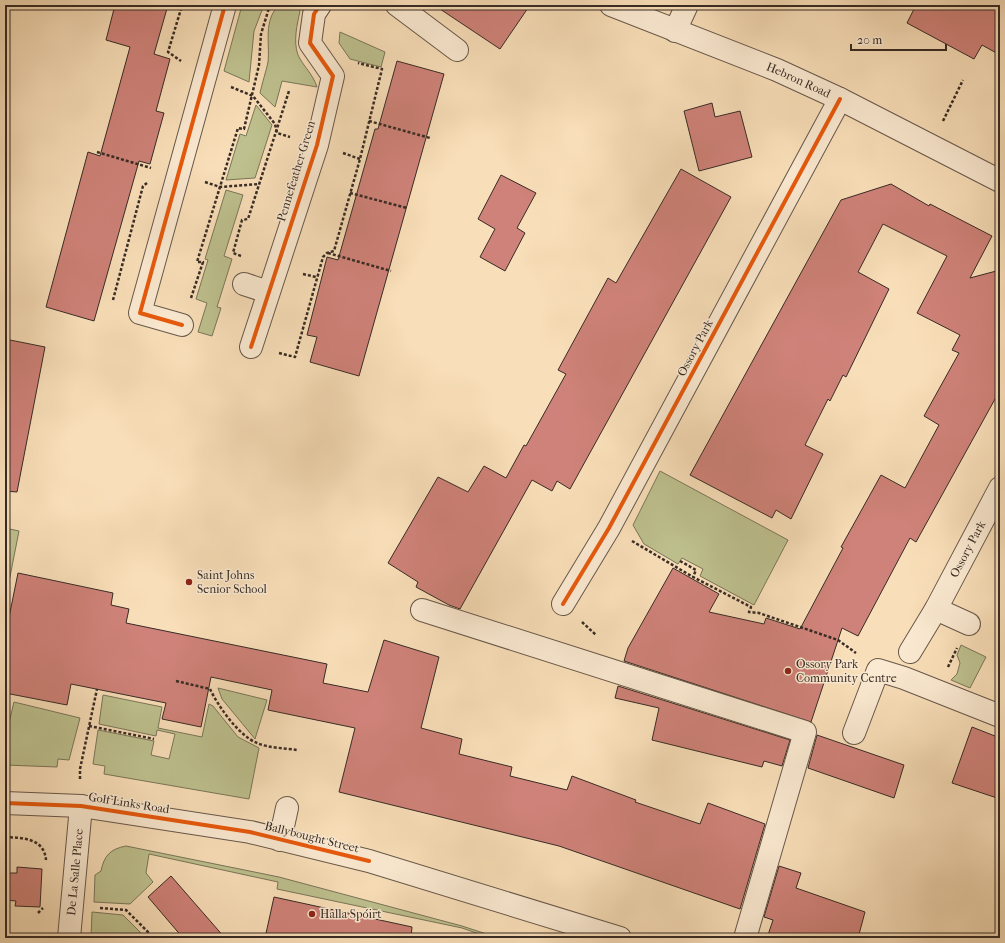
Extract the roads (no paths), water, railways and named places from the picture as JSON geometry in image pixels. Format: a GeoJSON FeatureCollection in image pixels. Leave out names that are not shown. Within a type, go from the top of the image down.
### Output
{"type":"FeatureCollection","features":[{"type":"Feature","properties":{"kind":"street"},"geometry":{"type":"LineString","coordinates":[[182,326],[140,313],[225,5]]}},
{"type":"Feature","properties":{"kind":"street","name":"Pennefeather Green"},"geometry":{"type":"LineString","coordinates":[[251,347],[316,145],[333,76],[310,42],[314,14],[320,5]]}},
{"type":"Feature","properties":{"kind":"street"},"geometry":{"type":"LineString","coordinates":[[397,5],[457,50]]}},
{"type":"Feature","properties":{"kind":"street","name":"Hebron Road"},"geometry":{"type":"LineString","coordinates":[[611,5],[635,10],[675,31],[777,70],[840,99],[1000,181]]}},
{"type":"Feature","properties":{"kind":"street"},"geometry":{"type":"LineString","coordinates":[[675,31],[687,5]]}},
{"type":"Feature","properties":{"kind":"street","name":"Ossory Park"},"geometry":{"type":"LineString","coordinates":[[563,604],[609,528],[840,99]]}},
{"type":"Feature","properties":{"kind":"street"},"geometry":{"type":"LineString","coordinates":[[244,284],[268,292]]}},
{"type":"Feature","properties":{"kind":"street","name":"Ossory Park"},"geometry":{"type":"LineString","coordinates":[[910,652],[936,609],[1000,488]]}},
{"type":"Feature","properties":{"kind":"street"},"geometry":{"type":"LineString","coordinates":[[936,609],[969,624]]}},
{"type":"Feature","properties":{"kind":"street"},"geometry":{"type":"LineString","coordinates":[[422,610],[805,732],[745,938]]}},
{"type":"Feature","properties":{"kind":"street"},"geometry":{"type":"LineString","coordinates":[[854,733],[878,670],[904,678],[1000,716]]}},
{"type":"Feature","properties":{"kind":"street","name":"Golf Links Road"},"geometry":{"type":"LineString","coordinates":[[5,802],[81,806],[250,832]]}},
{"type":"Feature","properties":{"kind":"street","name":"De La Salle Place"},"geometry":{"type":"LineString","coordinates":[[69,938],[81,806]]}},
{"type":"Feature","properties":{"kind":"street"},"geometry":{"type":"LineString","coordinates":[[280,840],[287,808]]}},
{"type":"Feature","properties":{"kind":"street","name":"Ballybought Street"},"geometry":{"type":"LineString","coordinates":[[250,832],[369,861],[620,938]]}},
{"type":"Feature","properties":{"kind":"place","name":"Saint Johns Senior School"},"geometry":{"type":"Point","coordinates":[189,582]}},
{"type":"Feature","properties":{"kind":"place","name":"Ossory Park Community Centre"},"geometry":{"type":"Point","coordinates":[788,671]}},
{"type":"Feature","properties":{"kind":"place","name":"Halla Spóirt"},"geometry":{"type":"Point","coordinates":[312,914]}}]}
